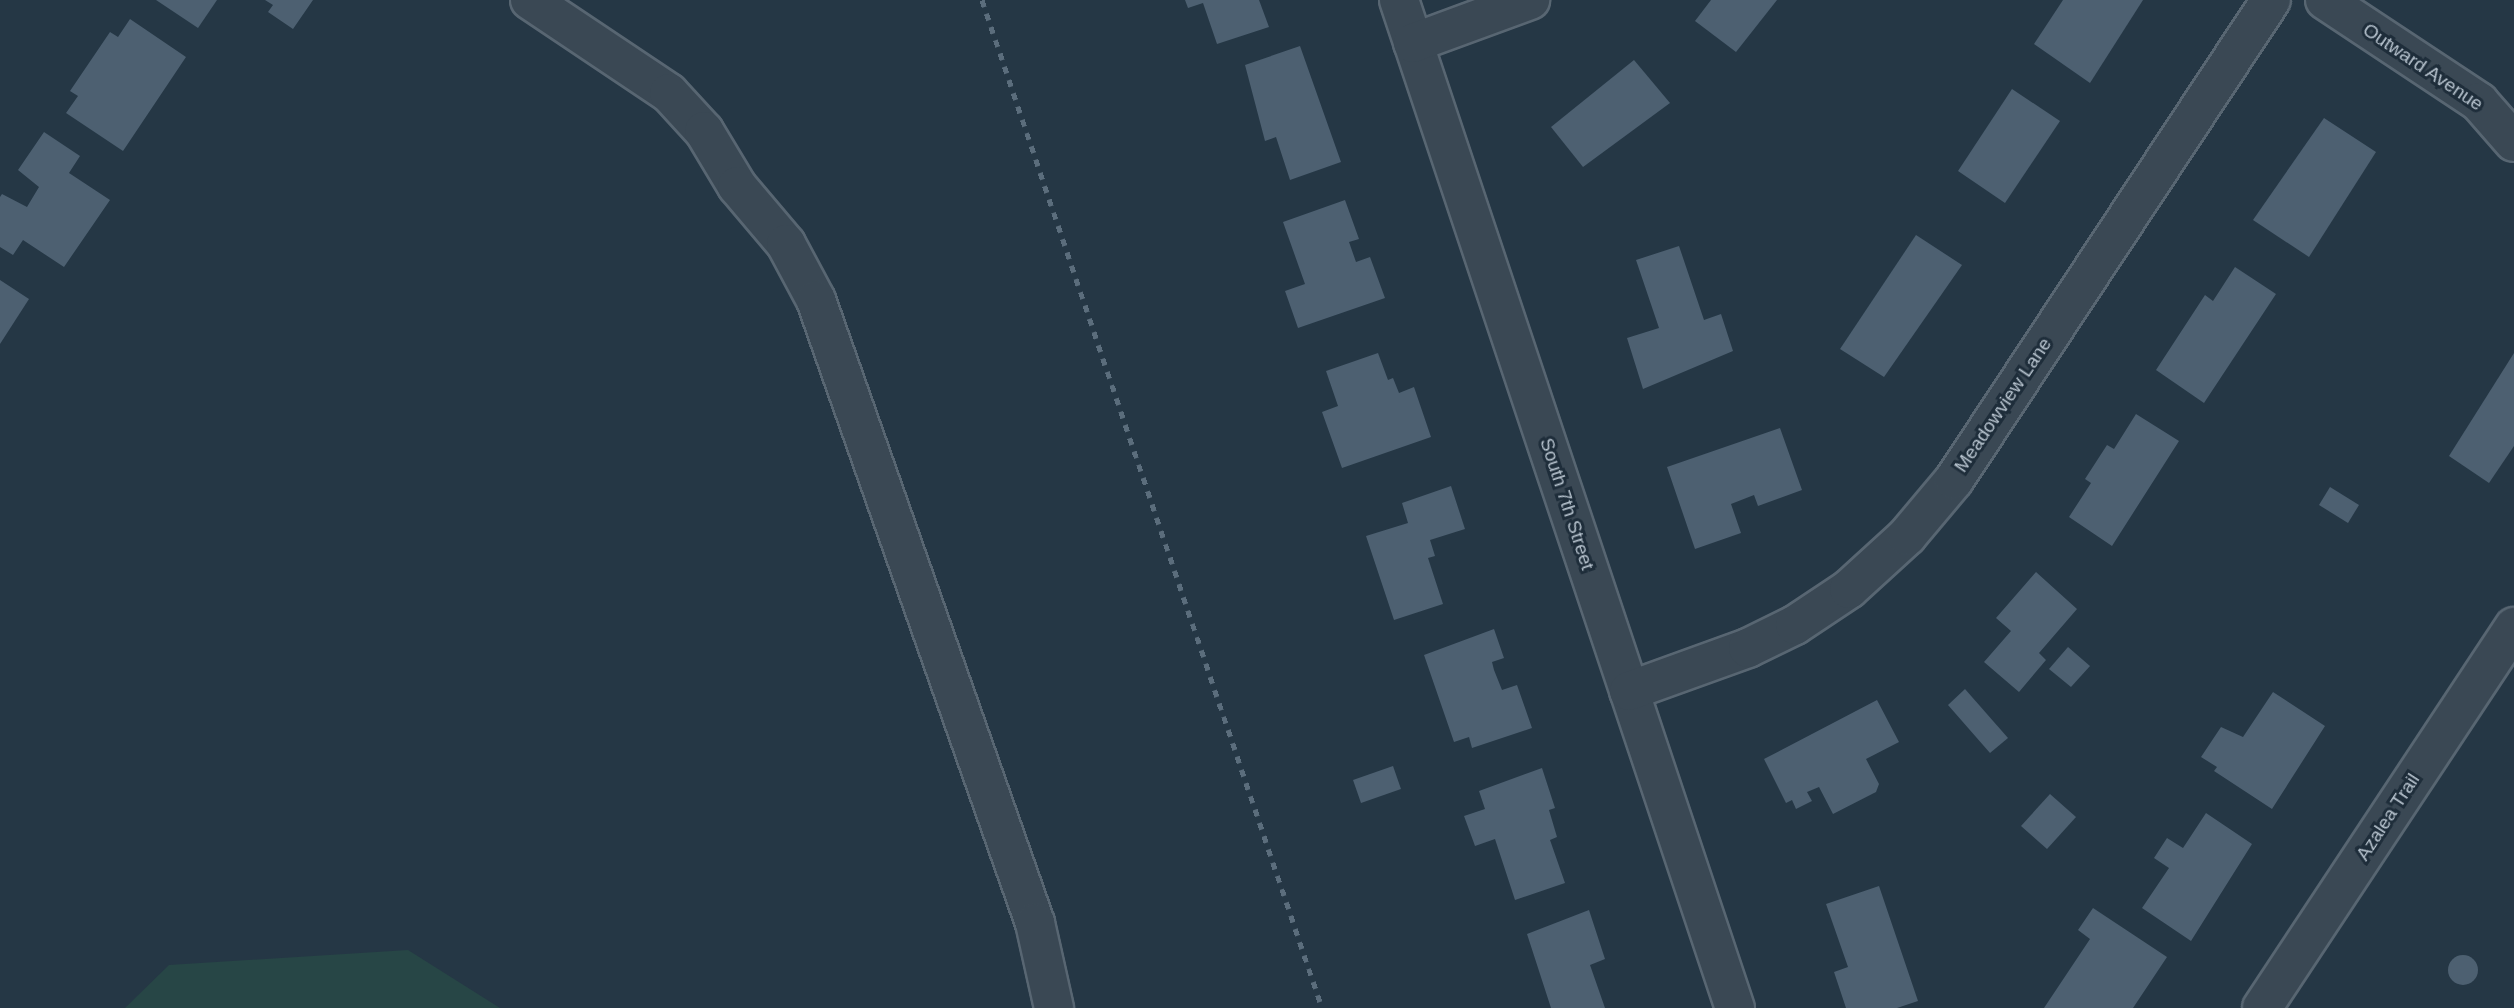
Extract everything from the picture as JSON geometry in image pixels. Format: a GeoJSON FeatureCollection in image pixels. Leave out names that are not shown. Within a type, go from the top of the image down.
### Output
{"type":"FeatureCollection","features":[{"type":"Feature","properties":{"kind":"street"},"geometry":{"type":"LineString","coordinates":[[530,0],[669,93],[704,131],[737,186],[786,244],[816,300],[1031,910],[1054,1008]]}},
{"type":"Feature","properties":{"kind":"street","name":"South 7th Street"},"geometry":{"type":"LineString","coordinates":[[1399,0],[1735,1008]]}},
{"type":"Feature","properties":{"kind":"street"},"geometry":{"type":"LineString","coordinates":[[1413,43],[1530,0]]}},
{"type":"Feature","properties":{"kind":"street","name":"Meadowview Lane"},"geometry":{"type":"LineString","coordinates":[[1629,691],[1748,648],[1795,625],[1849,589],[1907,536],[1954,480],[2271,0]]}},
{"type":"Feature","properties":{"kind":"street","name":"Outward Avenue"},"geometry":{"type":"LineString","coordinates":[[2325,0],[2479,102],[2514,142]]}},
{"type":"Feature","properties":{"kind":"street","name":"Azalea Trail"},"geometry":{"type":"LineString","coordinates":[[2262,1008],[2514,626]]}},
{"type":"Feature","properties":{"kind":"green space"},"geometry":{"type":"Polygon","coordinates":[[[408,950],[500,1008],[125,1008],[169,965],[408,950]]]}},
{"type":"Feature","properties":{"kind":"building"},"geometry":{"type":"Polygon","coordinates":[[[156,0],[217,0],[198,28],[156,0]]]}},
{"type":"Feature","properties":{"kind":"building"},"geometry":{"type":"Polygon","coordinates":[[[265,0],[313,0],[293,29],[268,12],[273,5],[265,0]]]}},
{"type":"Feature","properties":{"kind":"building"},"geometry":{"type":"Polygon","coordinates":[[[1185,0],[1259,0],[1269,27],[1217,44],[1203,3],[1188,8],[1185,0]]]}},
{"type":"Feature","properties":{"kind":"building"},"geometry":{"type":"Polygon","coordinates":[[[1711,0],[1777,0],[1736,52],[1695,21],[1711,0]]]}},
{"type":"Feature","properties":{"kind":"building"},"geometry":{"type":"Polygon","coordinates":[[[2063,0],[2143,0],[2090,83],[2034,44],[2063,0]]]}},
{"type":"Feature","properties":{"kind":"building"},"geometry":{"type":"Polygon","coordinates":[[[130,19],[186,57],[123,151],[66,113],[78,96],[70,91],[110,32],[118,37],[130,19]]]}},
{"type":"Feature","properties":{"kind":"building"},"geometry":{"type":"Polygon","coordinates":[[[1300,46],[1341,162],[1290,180],[1276,137],[1265,141],[1245,65],[1300,46]]]}},
{"type":"Feature","properties":{"kind":"building"},"geometry":{"type":"Polygon","coordinates":[[[1634,60],[1670,103],[1583,167],[1551,127],[1634,60]]]}},
{"type":"Feature","properties":{"kind":"building"},"geometry":{"type":"Polygon","coordinates":[[[2012,89],[2060,121],[2005,203],[1958,171],[2012,89]]]}},
{"type":"Feature","properties":{"kind":"building"},"geometry":{"type":"Polygon","coordinates":[[[2324,118],[2376,152],[2309,257],[2253,220],[2324,118]]]}},
{"type":"Feature","properties":{"kind":"building"},"geometry":{"type":"Polygon","coordinates":[[[44,132],[80,156],[69,173],[110,200],[64,267],[23,240],[13,255],[0,247],[0,197],[2,194],[27,207],[39,187],[18,170],[44,132]]]}},
{"type":"Feature","properties":{"kind":"building"},"geometry":{"type":"Polygon","coordinates":[[[1345,200],[1359,239],[1349,242],[1356,262],[1370,257],[1385,298],[1298,328],[1285,291],[1305,284],[1283,222],[1345,200]]]}},
{"type":"Feature","properties":{"kind":"building"},"geometry":{"type":"Polygon","coordinates":[[[1916,235],[1962,265],[1884,377],[1840,349],[1916,235]]]}},
{"type":"Feature","properties":{"kind":"building"},"geometry":{"type":"Polygon","coordinates":[[[1679,246],[1704,320],[1721,314],[1733,351],[1643,389],[1627,338],[1659,328],[1636,260],[1679,246]]]}},
{"type":"Feature","properties":{"kind":"building"},"geometry":{"type":"Polygon","coordinates":[[[2235,267],[2276,294],[2204,403],[2156,370],[2205,295],[2213,301],[2235,267]]]}},
{"type":"Feature","properties":{"kind":"building"},"geometry":{"type":"Polygon","coordinates":[[[0,280],[29,299],[0,344],[0,280]]]}},
{"type":"Feature","properties":{"kind":"building"},"geometry":{"type":"Polygon","coordinates":[[[1378,353],[1388,380],[1393,378],[1399,393],[1414,387],[1431,437],[1342,468],[1322,412],[1338,406],[1326,371],[1378,353]]]}},
{"type":"Feature","properties":{"kind":"building"},"geometry":{"type":"Polygon","coordinates":[[[2514,353],[2514,446],[2489,483],[2449,456],[2514,353]]]}},
{"type":"Feature","properties":{"kind":"building"},"geometry":{"type":"Polygon","coordinates":[[[2136,414],[2179,441],[2112,546],[2069,517],[2091,483],[2085,479],[2107,445],[2114,449],[2136,414]]]}},
{"type":"Feature","properties":{"kind":"building"},"geometry":{"type":"Polygon","coordinates":[[[1780,428],[1802,490],[1758,506],[1754,495],[1731,504],[1741,533],[1695,549],[1667,467],[1780,428]]]}},
{"type":"Feature","properties":{"kind":"building"},"geometry":{"type":"Polygon","coordinates":[[[1451,486],[1465,529],[1430,540],[1435,556],[1428,558],[1443,604],[1394,620],[1366,536],[1408,523],[1402,503],[1451,486]]]}},
{"type":"Feature","properties":{"kind":"building"},"geometry":{"type":"Polygon","coordinates":[[[2330,487],[2359,505],[2348,523],[2319,505],[2330,487]]]}},
{"type":"Feature","properties":{"kind":"building"},"geometry":{"type":"Polygon","coordinates":[[[2036,572],[2077,609],[2039,653],[2046,660],[2019,692],[1984,662],[2011,631],[1996,618],[2036,572]]]}},
{"type":"Feature","properties":{"kind":"building"},"geometry":{"type":"Polygon","coordinates":[[[1494,629],[1504,658],[1492,662],[1494,670],[1502,690],[1517,685],[1532,728],[1472,748],[1469,737],[1454,742],[1424,655],[1494,629]]]}},
{"type":"Feature","properties":{"kind":"building"},"geometry":{"type":"Polygon","coordinates":[[[2068,647],[2090,666],[2071,687],[2049,669],[2068,647]]]}},
{"type":"Feature","properties":{"kind":"building"},"geometry":{"type":"Polygon","coordinates":[[[1965,689],[2008,738],[1990,753],[1948,705],[1965,689]]]}},
{"type":"Feature","properties":{"kind":"building"},"geometry":{"type":"Polygon","coordinates":[[[2273,692],[2325,726],[2272,809],[2214,771],[2217,767],[2201,757],[2221,727],[2243,737],[2273,692]]]}},
{"type":"Feature","properties":{"kind":"building"},"geometry":{"type":"Polygon","coordinates":[[[1877,700],[1899,742],[1866,759],[1879,784],[1876,792],[1833,814],[1819,787],[1807,792],[1812,801],[1796,809],[1792,800],[1786,803],[1764,759],[1877,700]]]}},
{"type":"Feature","properties":{"kind":"building"},"geometry":{"type":"Polygon","coordinates":[[[1393,766],[1401,789],[1361,803],[1353,780],[1393,766]]]}},
{"type":"Feature","properties":{"kind":"building"},"geometry":{"type":"Polygon","coordinates":[[[1542,768],[1555,808],[1549,810],[1557,837],[1550,840],[1565,883],[1515,900],[1495,839],[1475,846],[1464,816],[1485,809],[1479,791],[1542,768]]]}},
{"type":"Feature","properties":{"kind":"building"},"geometry":{"type":"Polygon","coordinates":[[[2050,794],[2076,817],[2047,849],[2021,826],[2050,794]]]}},
{"type":"Feature","properties":{"kind":"building"},"geometry":{"type":"Polygon","coordinates":[[[2206,813],[2252,844],[2191,941],[2142,908],[2169,868],[2154,858],[2167,838],[2183,848],[2206,813]]]}},
{"type":"Feature","properties":{"kind":"building"},"geometry":{"type":"Polygon","coordinates":[[[1879,886],[1918,1001],[1897,1008],[1846,1008],[1834,972],[1848,967],[1826,904],[1879,886]]]}},
{"type":"Feature","properties":{"kind":"building"},"geometry":{"type":"Polygon","coordinates":[[[2093,908],[2167,957],[2133,1008],[2044,1008],[2090,939],[2078,930],[2093,908]]]}},
{"type":"Feature","properties":{"kind":"building"},"geometry":{"type":"Polygon","coordinates":[[[1589,910],[1605,959],[1590,965],[1605,1008],[1551,1008],[1527,934],[1589,910]]]}},
{"type":"Feature","properties":{"kind":"building"},"geometry":{"type":"Polygon","coordinates":[[[2463,955],[2474,959],[2478,970],[2474,981],[2463,985],[2452,981],[2448,970],[2452,959],[2463,955]]]}},
{"type":"Feature","properties":{"kind":"railway"},"geometry":{"type":"LineString","coordinates":[[982,0],[1322,1008]]}}]}
